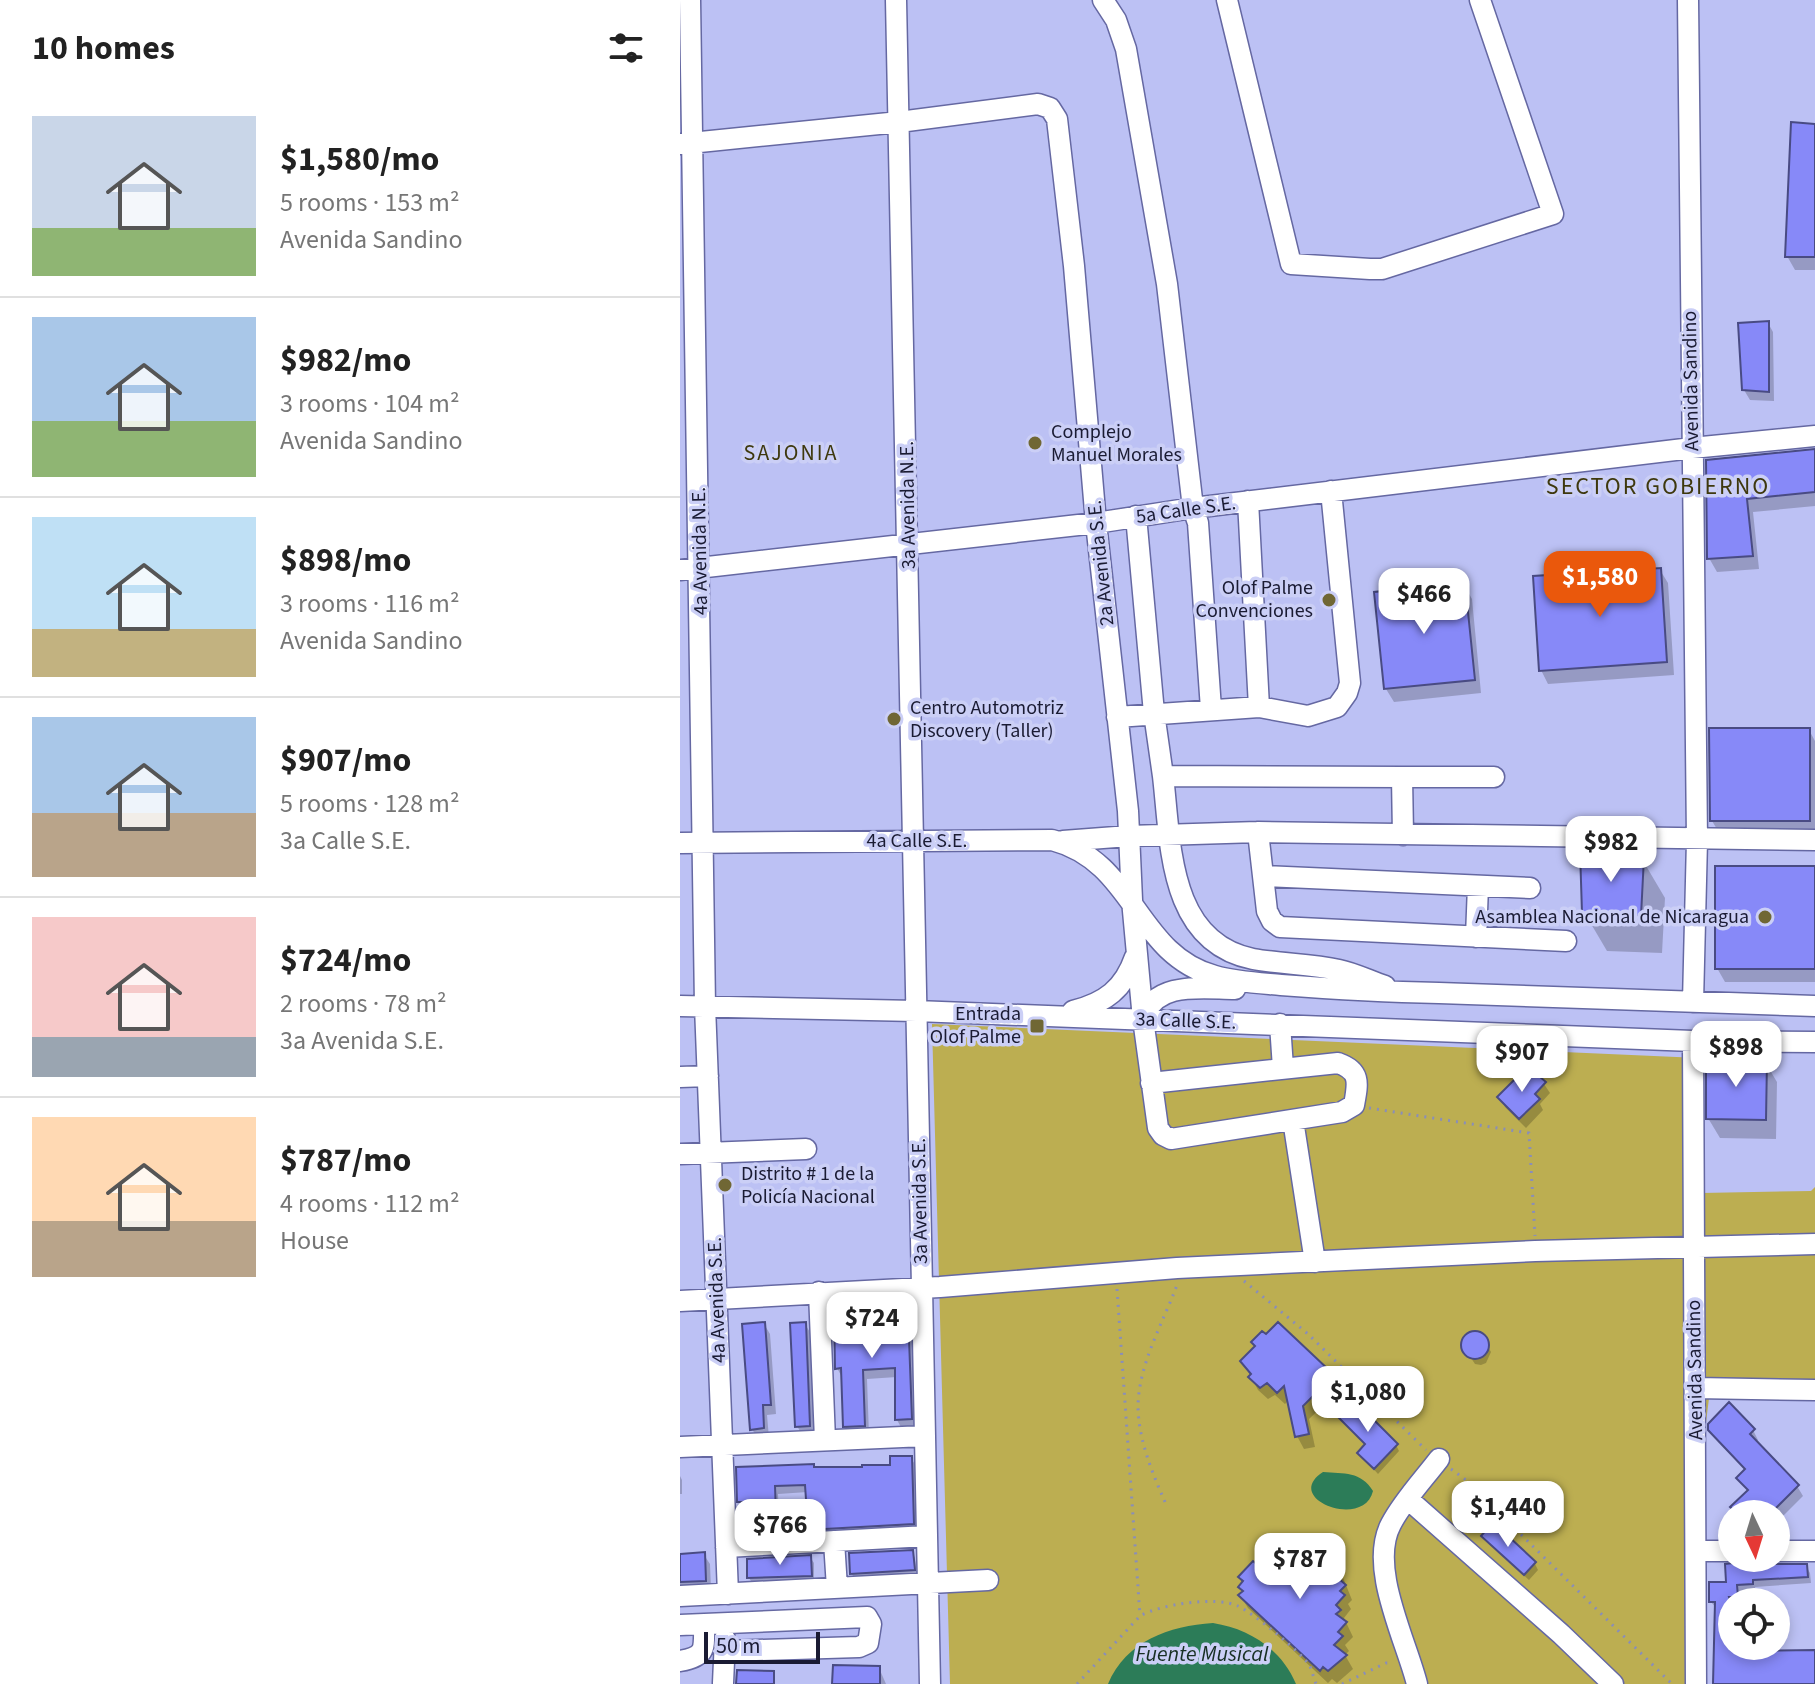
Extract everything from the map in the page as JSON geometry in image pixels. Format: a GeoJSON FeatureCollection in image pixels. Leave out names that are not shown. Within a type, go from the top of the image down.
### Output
{"type":"FeatureCollection","features":[{"type":"Feature","properties":{"kind":"street","name":"4a Avenida N.E."},"geometry":{"type":"LineString","coordinates":[[690,0],[687,144],[690,568],[705,842],[705,1006]]}},
{"type":"Feature","properties":{"kind":"street","name":"3a Avenida N.E."},"geometry":{"type":"LineString","coordinates":[[896,0],[916,1011]]}},
{"type":"Feature","properties":{"kind":"street"},"geometry":{"type":"LineString","coordinates":[[1103,0],[1116,20],[1126,49],[1173,282],[1193,508],[1198,523],[1211,709]]}},
{"type":"Feature","properties":{"kind":"street"},"geometry":{"type":"LineString","coordinates":[[1227,0],[1291,264],[1382,269],[1553,214],[1480,0]]}},
{"type":"Feature","properties":{"kind":"street","name":"Avenida Sandino"},"geometry":{"type":"LineString","coordinates":[[1688,0],[1697,840],[1693,1002]]}},
{"type":"Feature","properties":{"kind":"street","name":"2a Avenida S.E."},"geometry":{"type":"LineString","coordinates":[[899,122],[1038,104],[1050,108],[1057,119],[1129,836],[1143,1019],[1158,1128],[1171,1139],[1342,1112],[1354,1105]]}},
{"type":"Feature","properties":{"kind":"street"},"geometry":{"type":"LineString","coordinates":[[687,144],[899,122]]}},
{"type":"Feature","properties":{"kind":"street","name":"5a Calle S.E."},"geometry":{"type":"LineString","coordinates":[[690,568],[1096,523],[1248,501],[1815,436]]}},
{"type":"Feature","properties":{"kind":"street"},"geometry":{"type":"LineString","coordinates":[[1117,717],[1259,707],[1308,716],[1337,707],[1350,683],[1331,491]]}},
{"type":"Feature","properties":{"kind":"street"},"geometry":{"type":"LineString","coordinates":[[1248,501],[1259,707]]}},
{"type":"Feature","properties":{"kind":"street"},"geometry":{"type":"LineString","coordinates":[[1136,516],[1154,713],[1179,891],[1187,910],[1206,935],[1237,955],[1342,970],[1400,992]]}},
{"type":"Feature","properties":{"kind":"street"},"geometry":{"type":"LineString","coordinates":[[1163,776],[1494,777]]}},
{"type":"Feature","properties":{"kind":"street"},"geometry":{"type":"LineString","coordinates":[[1402,777],[1403,835]]}},
{"type":"Feature","properties":{"kind":"street"},"geometry":{"type":"LineString","coordinates":[[1059,842],[1129,836],[1258,832],[1815,840]]}},
{"type":"Feature","properties":{"kind":"street"},"geometry":{"type":"LineString","coordinates":[[1258,832],[1267,911],[1272,921],[1280,927],[1566,941]]}},
{"type":"Feature","properties":{"kind":"street","name":"4a Calle S.E."},"geometry":{"type":"LineString","coordinates":[[680,843],[1059,842],[1093,858],[1132,900]]}},
{"type":"Feature","properties":{"kind":"street"},"geometry":{"type":"LineString","coordinates":[[1263,876],[1530,888]]}},
{"type":"Feature","properties":{"kind":"street"},"geometry":{"type":"LineString","coordinates":[[1476,937],[1478,886]]}},
{"type":"Feature","properties":{"kind":"street","name":"3a Calle S.E."},"geometry":{"type":"LineString","coordinates":[[1132,900],[1156,939],[1167,950],[1193,968],[1232,980],[1335,990],[1815,1006]]}},
{"type":"Feature","properties":{"kind":"street"},"geometry":{"type":"LineString","coordinates":[[1049,1016],[1091,1006],[1110,996],[1122,985],[1137,953]]}},
{"type":"Feature","properties":{"kind":"street"},"geometry":{"type":"LineString","coordinates":[[1143,1019],[1146,1008],[1155,999],[1181,989],[1335,990]]}},
{"type":"Feature","properties":{"kind":"street","name":"3a Calle S.E."},"geometry":{"type":"LineString","coordinates":[[680,1006],[1280,1024],[1693,1048],[1815,1042]]}},
{"type":"Feature","properties":{"kind":"street","name":"4a Avenida S.E."},"geometry":{"type":"LineString","coordinates":[[705,1006],[728,1594]]}},
{"type":"Feature","properties":{"kind":"street","name":"3a Avenida S.E."},"geometry":{"type":"LineString","coordinates":[[916,1011],[928,1583]]}},
{"type":"Feature","properties":{"kind":"street"},"geometry":{"type":"LineString","coordinates":[[1280,1024],[1283,1068]]}},
{"type":"Feature","properties":{"kind":"street","name":"Avenida Sandino"},"geometry":{"type":"LineString","coordinates":[[1693,1048],[1696,1684]]}},
{"type":"Feature","properties":{"kind":"street"},"geometry":{"type":"LineString","coordinates":[[1151,1083],[1338,1063],[1355,1073],[1357,1090],[1354,1105]]}},
{"type":"Feature","properties":{"kind":"street"},"geometry":{"type":"LineString","coordinates":[[680,1077],[708,1076]]}},
{"type":"Feature","properties":{"kind":"street"},"geometry":{"type":"LineString","coordinates":[[1293,1120],[1315,1262]]}},
{"type":"Feature","properties":{"kind":"street"},"geometry":{"type":"LineString","coordinates":[[680,1154],[806,1149]]}},
{"type":"Feature","properties":{"kind":"street"},"geometry":{"type":"LineString","coordinates":[[680,1301],[1177,1268],[1694,1245],[1815,1244]]}},
{"type":"Feature","properties":{"kind":"street"},"geometry":{"type":"LineString","coordinates":[[819,1292],[825,1440]]}},
{"type":"Feature","properties":{"kind":"street"},"geometry":{"type":"LineString","coordinates":[[1696,1388],[1815,1390]]}},
{"type":"Feature","properties":{"kind":"street"},"geometry":{"type":"LineString","coordinates":[[680,1447],[925,1436]]}},
{"type":"Feature","properties":{"kind":"street"},"geometry":{"type":"LineString","coordinates":[[1417,1684],[1384,1573],[1389,1526],[1439,1459]]}},
{"type":"Feature","properties":{"kind":"street"},"geometry":{"type":"LineString","coordinates":[[1409,1500],[1613,1684]]}},
{"type":"Feature","properties":{"kind":"street"},"geometry":{"type":"LineString","coordinates":[[726,1547],[927,1536]]}},
{"type":"Feature","properties":{"kind":"street"},"geometry":{"type":"LineString","coordinates":[[834,1541],[837,1588]]}},
{"type":"Feature","properties":{"kind":"street"},"geometry":{"type":"LineString","coordinates":[[1696,1551],[1718,1551]]}},
{"type":"Feature","properties":{"kind":"street"},"geometry":{"type":"LineString","coordinates":[[1790,1551],[1815,1551]]}},
{"type":"Feature","properties":{"kind":"street"},"geometry":{"type":"LineString","coordinates":[[680,1596],[988,1580]]}},
{"type":"Feature","properties":{"kind":"street"},"geometry":{"type":"LineString","coordinates":[[928,1583],[930,1684]]}},
{"type":"Feature","properties":{"kind":"street"},"geometry":{"type":"LineString","coordinates":[[680,1625],[867,1617],[871,1624],[868,1643],[859,1647],[725,1651]]}},
{"type":"Feature","properties":{"kind":"street"},"geometry":{"type":"LineString","coordinates":[[723,1683],[725,1623]]}},
{"type":"Feature","properties":{"kind":"street"},"geometry":{"type":"LineString","coordinates":[[680,1661],[695,1658],[701,1653],[704,1624]]}},
{"type":"Feature","properties":{"kind":"path"},"geometry":{"type":"LineString","coordinates":[[1354,1105],[1529,1133],[1535,1251]]}},
{"type":"Feature","properties":{"kind":"path"},"geometry":{"type":"LineString","coordinates":[[1165,1502],[1149,1466],[1138,1408],[1153,1347],[1177,1284],[1177,1268]]}},
{"type":"Feature","properties":{"kind":"path"},"geometry":{"type":"LineString","coordinates":[[1115,1273],[1140,1616]]}},
{"type":"Feature","properties":{"kind":"path"},"geometry":{"type":"LineString","coordinates":[[1077,1684],[1140,1616],[1153,1608],[1211,1602],[1238,1606],[1273,1631],[1309,1664],[1316,1684]]}},
{"type":"Feature","properties":{"kind":"path"},"geometry":{"type":"LineString","coordinates":[[1342,1684],[1386,1663],[1412,1662]]}},
{"type":"Feature","properties":{"kind":"shaded area"},"geometry":{"type":"Polygon","coordinates":[[[932,1024],[1699,1058],[1701,1193],[1811,1191],[1815,1187],[1815,1379],[1800,1380],[1800,1385],[1711,1382],[1690,1552],[1701,1684],[950,1684],[932,1024]]]}},
{"type":"Feature","properties":{"kind":"water"},"geometry":{"type":"Polygon","coordinates":[[[1323,1472],[1357,1477],[1373,1491],[1367,1502],[1355,1508],[1329,1506],[1312,1492],[1313,1482],[1323,1472]]]}},
{"type":"Feature","properties":{"kind":"water","name":"Fuente Musical"},"geometry":{"type":"Polygon","coordinates":[[[1213,1623],[1239,1630],[1263,1643],[1282,1661],[1296,1684],[1108,1684],[1126,1657],[1151,1638],[1181,1628],[1213,1623]]]}},
{"type":"Feature","properties":{"kind":"building"},"geometry":{"type":"Polygon","coordinates":[[[1791,122],[1815,124],[1815,257],[1785,257],[1791,122]]]}},
{"type":"Feature","properties":{"kind":"building"},"geometry":{"type":"Polygon","coordinates":[[[1769,321],[1769,392],[1742,390],[1738,323],[1769,321]]]}},
{"type":"Feature","properties":{"kind":"building"},"geometry":{"type":"Polygon","coordinates":[[[1815,449],[1815,492],[1747,499],[1753,556],[1707,559],[1706,460],[1815,449]]]}},
{"type":"Feature","properties":{"kind":"building"},"geometry":{"type":"Polygon","coordinates":[[[1661,568],[1667,662],[1539,671],[1533,576],[1661,568]]]}},
{"type":"Feature","properties":{"kind":"building"},"geometry":{"type":"Polygon","coordinates":[[[1465,583],[1475,680],[1384,689],[1374,592],[1465,583]]]}},
{"type":"Feature","properties":{"kind":"building"},"geometry":{"type":"Polygon","coordinates":[[[1709,728],[1810,728],[1810,821],[1710,821],[1709,728]]]}},
{"type":"Feature","properties":{"kind":"building"},"geometry":{"type":"Polygon","coordinates":[[[1580,850],[1644,857],[1641,916],[1582,913],[1580,850]]]}},
{"type":"Feature","properties":{"kind":"building","name":"Asamblea Nacional de Nicaragua"},"geometry":{"type":"Polygon","coordinates":[[[1715,866],[1815,866],[1815,969],[1715,969],[1715,866]]]}},
{"type":"Feature","properties":{"kind":"building"},"geometry":{"type":"Polygon","coordinates":[[[1706,1058],[1767,1060],[1766,1120],[1706,1119],[1706,1058]]]}},
{"type":"Feature","properties":{"kind":"building"},"geometry":{"type":"Polygon","coordinates":[[[1532,1070],[1546,1082],[1535,1094],[1540,1099],[1519,1119],[1497,1097],[1516,1078],[1520,1084],[1532,1070]]]}},
{"type":"Feature","properties":{"kind":"building"},"geometry":{"type":"Polygon","coordinates":[[[859,1308],[860,1322],[892,1319],[892,1313],[908,1312],[912,1419],[895,1420],[895,1368],[863,1370],[865,1426],[843,1427],[841,1368],[835,1369],[834,1310],[859,1308]]]}},
{"type":"Feature","properties":{"kind":"building"},"geometry":{"type":"Polygon","coordinates":[[[765,1322],[771,1405],[763,1405],[764,1428],[750,1430],[742,1324],[765,1322]]]}},
{"type":"Feature","properties":{"kind":"building"},"geometry":{"type":"Polygon","coordinates":[[[806,1322],[810,1426],[795,1427],[790,1323],[806,1322]]]}},
{"type":"Feature","properties":{"kind":"building"},"geometry":{"type":"Polygon","coordinates":[[[1278,1322],[1330,1371],[1317,1384],[1321,1388],[1303,1406],[1309,1434],[1295,1437],[1284,1386],[1277,1393],[1267,1383],[1260,1388],[1248,1377],[1251,1374],[1240,1361],[1255,1346],[1251,1342],[1262,1331],[1266,1334],[1278,1322]]]}},
{"type":"Feature","properties":{"kind":"building"},"geometry":{"type":"Polygon","coordinates":[[[1475,1331],[1485,1335],[1489,1345],[1485,1355],[1475,1359],[1465,1355],[1461,1345],[1465,1335],[1475,1331]]]}},
{"type":"Feature","properties":{"kind":"building"},"geometry":{"type":"Polygon","coordinates":[[[1354,1400],[1398,1444],[1374,1469],[1357,1453],[1365,1444],[1337,1416],[1354,1400]]]}},
{"type":"Feature","properties":{"kind":"building"},"geometry":{"type":"Polygon","coordinates":[[[1729,1402],[1755,1429],[1750,1434],[1799,1485],[1784,1500],[1737,1500],[1748,1490],[1736,1478],[1745,1469],[1708,1430],[1708,1424],[1729,1402]]]}},
{"type":"Feature","properties":{"kind":"building"},"geometry":{"type":"Polygon","coordinates":[[[890,1456],[912,1456],[914,1524],[751,1533],[749,1502],[737,1502],[736,1467],[890,1465],[890,1456]],[[805,1485],[775,1486],[776,1514],[807,1514],[805,1485]]]}},
{"type":"Feature","properties":{"kind":"building"},"geometry":{"type":"Polygon","coordinates":[[[1493,1522],[1536,1562],[1524,1575],[1481,1536],[1493,1522]]]}},
{"type":"Feature","properties":{"kind":"building"},"geometry":{"type":"Polygon","coordinates":[[[1296,1544],[1304,1551],[1311,1544],[1321,1554],[1326,1548],[1338,1559],[1332,1564],[1343,1573],[1338,1578],[1346,1585],[1340,1591],[1345,1595],[1336,1605],[1341,1610],[1336,1614],[1347,1622],[1338,1632],[1343,1636],[1334,1645],[1347,1655],[1328,1671],[1323,1667],[1320,1671],[1238,1595],[1243,1591],[1238,1587],[1243,1581],[1238,1577],[1253,1561],[1258,1565],[1265,1557],[1269,1561],[1279,1552],[1283,1556],[1296,1544]]]}},
{"type":"Feature","properties":{"kind":"building"},"geometry":{"type":"Polygon","coordinates":[[[913,1550],[915,1570],[850,1574],[849,1553],[913,1550]]]}},
{"type":"Feature","properties":{"kind":"building"},"geometry":{"type":"Polygon","coordinates":[[[705,1552],[706,1581],[680,1582],[680,1554],[705,1552]]]}},
{"type":"Feature","properties":{"kind":"building"},"geometry":{"type":"Polygon","coordinates":[[[811,1555],[812,1576],[747,1578],[747,1559],[811,1555]]]}},
{"type":"Feature","properties":{"kind":"building"},"geometry":{"type":"Polygon","coordinates":[[[1790,1564],[1807,1564],[1808,1577],[1753,1580],[1753,1584],[1737,1585],[1737,1588],[1718,1588],[1718,1660],[1790,1660],[1790,1650],[1815,1650],[1815,1684],[1713,1684],[1715,1602],[1709,1602],[1709,1582],[1726,1582],[1725,1572],[1790,1572],[1790,1564]]]}},
{"type":"Feature","properties":{"kind":"building"},"geometry":{"type":"Polygon","coordinates":[[[833,1665],[880,1666],[880,1684],[832,1684],[833,1665]]]}},
{"type":"Feature","properties":{"kind":"building"},"geometry":{"type":"Polygon","coordinates":[[[737,1670],[774,1671],[774,1684],[736,1684],[737,1670]]]}},
{"type":"Feature","properties":{"kind":"place","name":"Complejo Manuel Morales"},"geometry":{"type":"Point","coordinates":[1035,443]}},
{"type":"Feature","properties":{"kind":"place","name":"Olof Palme Convenciones"},"geometry":{"type":"Point","coordinates":[1329,600]}},
{"type":"Feature","properties":{"kind":"place","name":"Centro Automotriz Discovery (Taller)"},"geometry":{"type":"Point","coordinates":[894,719]}},
{"type":"Feature","properties":{"kind":"place","name":"Asamblea Nacional de Nicaragua"},"geometry":{"type":"Point","coordinates":[1765,917]}},
{"type":"Feature","properties":{"kind":"place","name":"Entrada Olof Palme"},"geometry":{"type":"Point","coordinates":[1037,1026]}},
{"type":"Feature","properties":{"kind":"place","name":"Distrito # 1 de la Policía Nacional"},"geometry":{"type":"Point","coordinates":[725,1185]}},
{"type":"Feature","properties":{"kind":"district","name":"SAJONIA"},"geometry":{"type":"Point","coordinates":[791,453]}},
{"type":"Feature","properties":{"kind":"district","name":"SECTOR GOBIERNO"},"geometry":{"type":"Point","coordinates":[1658,486]}}]}
